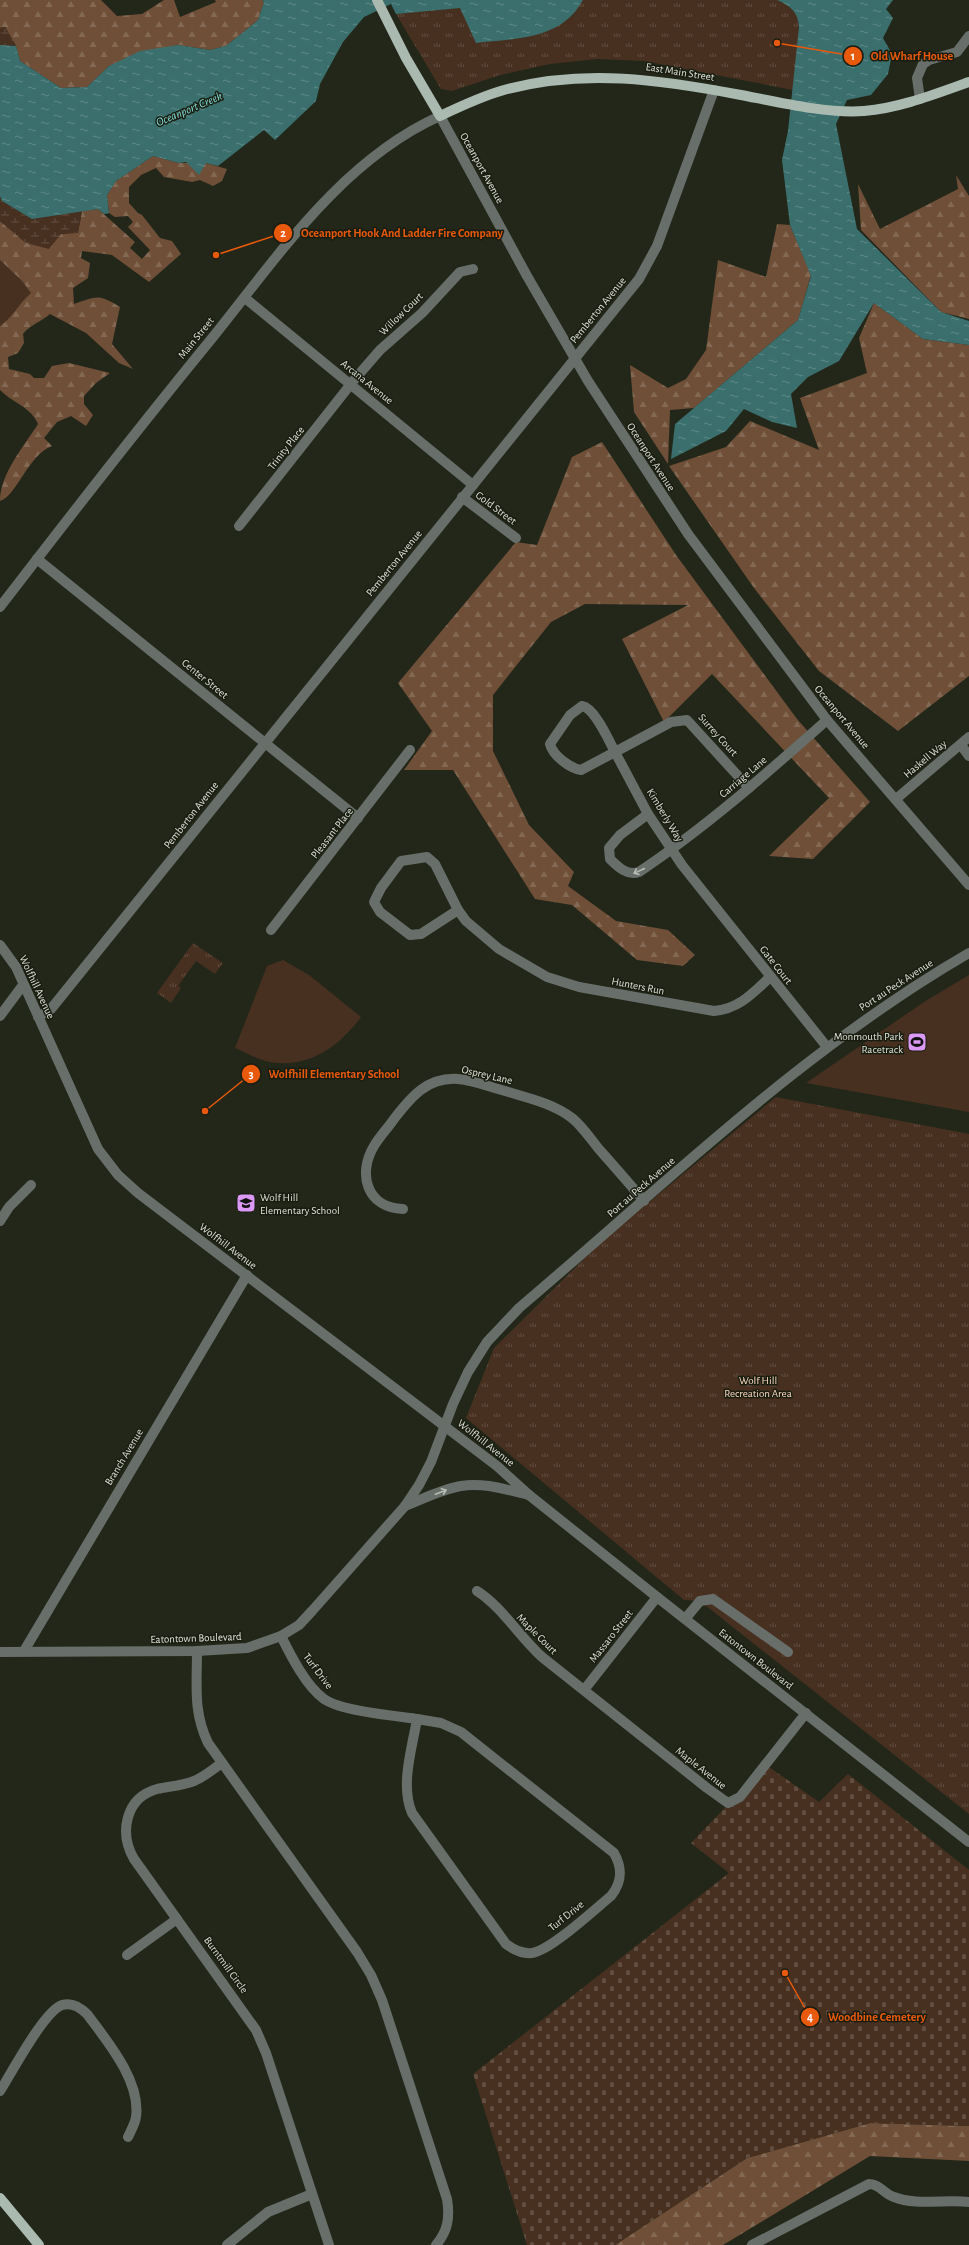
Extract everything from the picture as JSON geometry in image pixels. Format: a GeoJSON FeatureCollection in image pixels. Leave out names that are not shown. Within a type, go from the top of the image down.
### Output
{"type":"FeatureCollection","features":[{"type":"Feature","properties":{"kind":"main road","name":"Oceanport Avenue"},"geometry":{"type":"LineString","coordinates":[[377,0],[406,58],[440,116]]}},
{"type":"Feature","properties":{"kind":"main road","name":"East Main Street"},"geometry":{"type":"LineString","coordinates":[[440,116],[504,90],[580,77],[632,78],[791,103],[842,110],[864,111],[920,99],[969,82]]}},
{"type":"Feature","properties":{"kind":"main road"},"geometry":{"type":"LineString","coordinates":[[1,2203],[39,2245]]}},
{"type":"Feature","properties":{"kind":"street"},"geometry":{"type":"LineString","coordinates":[[920,99],[917,78],[923,64],[928,60],[957,52],[969,36]]}},
{"type":"Feature","properties":{"kind":"street","name":"Pemberton Avenue"},"geometry":{"type":"LineString","coordinates":[[38,1017],[51,1009],[638,279],[651,259],[714,90]]}},
{"type":"Feature","properties":{"kind":"street","name":"Main Street"},"geometry":{"type":"LineString","coordinates":[[0,607],[299,230],[349,177],[369,159],[412,128],[440,116]]}},
{"type":"Feature","properties":{"kind":"street","name":"Oceanport Avenue"},"geometry":{"type":"LineString","coordinates":[[440,116],[574,357],[688,534],[827,720],[969,885]]}},
{"type":"Feature","properties":{"kind":"street","name":"Willow Court"},"geometry":{"type":"LineString","coordinates":[[351,385],[380,350],[422,313],[460,272],[473,269]]}},
{"type":"Feature","properties":{"kind":"street","name":"Arcana Avenue"},"geometry":{"type":"LineString","coordinates":[[245,298],[473,485]]}},
{"type":"Feature","properties":{"kind":"street","name":"Trinity Place"},"geometry":{"type":"LineString","coordinates":[[239,526],[351,385]]}},
{"type":"Feature","properties":{"kind":"street","name":"Gold Street"},"geometry":{"type":"LineString","coordinates":[[462,497],[516,538]]}},
{"type":"Feature","properties":{"kind":"street","name":"Center Street"},"geometry":{"type":"LineString","coordinates":[[37,559],[358,818]]}},
{"type":"Feature","properties":{"kind":"street","name":"Kimberly Way"},"geometry":{"type":"LineString","coordinates":[[615,752],[581,770],[575,769],[553,752],[550,744],[570,715],[576,709],[585,706],[595,717],[615,752],[648,814],[672,850],[732,928]]}},
{"type":"Feature","properties":{"kind":"street","name":"Surrey Court"},"geometry":{"type":"LineString","coordinates":[[615,752],[679,719],[687,720],[692,723],[749,788]]}},
{"type":"Feature","properties":{"kind":"street","name":"Carriage Lane"},"geometry":{"type":"LineString","coordinates":[[648,814],[615,839],[609,848],[610,860],[619,867],[634,874],[672,850],[749,788],[827,720]]}},
{"type":"Feature","properties":{"kind":"street","name":"Haskell Way"},"geometry":{"type":"LineString","coordinates":[[896,800],[969,737]]}},
{"type":"Feature","properties":{"kind":"street"},"geometry":{"type":"LineString","coordinates":[[960,745],[969,756]]}},
{"type":"Feature","properties":{"kind":"street","name":"Pleasant Place"},"geometry":{"type":"LineString","coordinates":[[271,930],[410,750]]}},
{"type":"Feature","properties":{"kind":"street"},"geometry":{"type":"LineString","coordinates":[[427,857],[435,864],[458,910],[416,936],[404,932],[380,912],[374,902],[381,888],[401,861],[427,857]]}},
{"type":"Feature","properties":{"kind":"street","name":"Hunters Run"},"geometry":{"type":"LineString","coordinates":[[458,910],[466,921],[500,949],[532,970],[564,983],[709,1011],[728,1009],[742,1002],[770,977]]}},
{"type":"Feature","properties":{"kind":"street","name":"Gate Court"},"geometry":{"type":"LineString","coordinates":[[732,928],[827,1047]]}},
{"type":"Feature","properties":{"kind":"street","name":"Wolfhill Avenue"},"geometry":{"type":"LineString","coordinates":[[0,945],[16,967],[23,986],[81,1115],[105,1159],[118,1175],[138,1193],[508,1475],[529,1495]]}},
{"type":"Feature","properties":{"kind":"street","name":"Port au Peck Avenue"},"geometry":{"type":"LineString","coordinates":[[405,1506],[419,1485],[431,1462],[468,1372],[497,1330],[519,1308],[763,1098],[827,1047],[912,988],[969,953]]}},
{"type":"Feature","properties":{"kind":"street"},"geometry":{"type":"LineString","coordinates":[[0,1016],[23,986]]}},
{"type":"Feature","properties":{"kind":"street","name":"Osprey Lane"},"geometry":{"type":"LineString","coordinates":[[404,1209],[393,1209],[385,1206],[372,1195],[365,1175],[368,1158],[377,1142],[411,1097],[427,1085],[446,1079],[463,1080],[536,1100],[563,1112],[580,1126],[644,1201]]}},
{"type":"Feature","properties":{"kind":"street"},"geometry":{"type":"LineString","coordinates":[[0,1221],[9,1207],[31,1185]]}},
{"type":"Feature","properties":{"kind":"street","name":"Branch Avenue"},"geometry":{"type":"LineString","coordinates":[[24,1651],[247,1276]]}},
{"type":"Feature","properties":{"kind":"street"},"geometry":{"type":"LineString","coordinates":[[405,1506],[450,1488],[471,1485],[490,1486],[529,1495]]}},
{"type":"Feature","properties":{"kind":"street","name":"Eatontown Boulevard"},"geometry":{"type":"LineString","coordinates":[[529,1495],[969,1842]]}},
{"type":"Feature","properties":{"kind":"street","name":"Eatontown Boulevard"},"geometry":{"type":"LineString","coordinates":[[0,1652],[197,1651],[247,1648],[281,1636],[298,1625],[312,1611],[405,1506]]}},
{"type":"Feature","properties":{"kind":"street","name":"Maple Court"},"geometry":{"type":"LineString","coordinates":[[477,1591],[496,1606],[527,1643],[584,1690]]}},
{"type":"Feature","properties":{"kind":"street","name":"Massaro Street"},"geometry":{"type":"LineString","coordinates":[[584,1690],[657,1597]]}},
{"type":"Feature","properties":{"kind":"street"},"geometry":{"type":"LineString","coordinates":[[685,1619],[700,1601],[713,1599],[788,1652]]}},
{"type":"Feature","properties":{"kind":"street","name":"Turf Drive"},"geometry":{"type":"LineString","coordinates":[[281,1636],[295,1662],[318,1693],[331,1703],[441,1723],[467,1736],[614,1853],[620,1871],[616,1889],[610,1896],[547,1947],[533,1953],[523,1953],[514,1950],[506,1944],[412,1813],[407,1796],[407,1783],[417,1719]]}},
{"type":"Feature","properties":{"kind":"street"},"geometry":{"type":"LineString","coordinates":[[197,1651],[197,1708],[199,1723],[208,1743],[357,1952],[377,1987],[447,2199],[448,2220],[446,2229],[436,2245]]}},
{"type":"Feature","properties":{"kind":"street","name":"Maple Avenue"},"geometry":{"type":"LineString","coordinates":[[584,1690],[728,1803],[740,1797],[806,1713]]}},
{"type":"Feature","properties":{"kind":"street","name":"Burntmill Circle"},"geometry":{"type":"LineString","coordinates":[[222,1763],[192,1782],[157,1789],[147,1794],[133,1806],[126,1820],[126,1836],[131,1854],[256,2030],[266,2053],[329,2245]]}},
{"type":"Feature","properties":{"kind":"street"},"geometry":{"type":"LineString","coordinates":[[127,1955],[177,1919]]}},
{"type":"Feature","properties":{"kind":"street"},"geometry":{"type":"LineString","coordinates":[[0,2091],[46,2019],[56,2008],[72,2004],[81,2008],[87,2014],[123,2067],[131,2086],[136,2110],[134,2126],[128,2137]]}},
{"type":"Feature","properties":{"kind":"street"},"geometry":{"type":"LineString","coordinates":[[752,2245],[869,2184],[877,2185],[893,2197],[909,2200],[969,2202]]}},
{"type":"Feature","properties":{"kind":"street"},"geometry":{"type":"LineString","coordinates":[[227,2245],[268,2212],[312,2194]]}},
{"type":"Feature","properties":{"kind":"green space"},"geometry":{"type":"Polygon","coordinates":[[[0,0],[101,0],[117,16],[142,14],[164,0],[174,0],[180,17],[216,2],[215,0],[262,0],[264,2],[258,20],[226,46],[210,50],[178,45],[109,66],[87,87],[61,88],[20,61],[16,46],[5,27],[0,28],[0,0]]]}},
{"type":"Feature","properties":{"kind":"green space"},"geometry":{"type":"Polygon","coordinates":[[[583,0],[780,1],[793,9],[797,14],[798,19],[799,27],[793,90],[644,61],[597,59],[550,64],[500,75],[452,91],[441,89],[396,14],[460,7],[571,17],[583,0]]]}},
{"type":"Feature","properties":{"kind":"green space"},"geometry":{"type":"Polygon","coordinates":[[[5,27],[16,46],[0,45],[0,28],[5,27]]]}},
{"type":"Feature","properties":{"kind":"green space"},"geometry":{"type":"Polygon","coordinates":[[[153,156],[179,163],[206,163],[227,169],[222,181],[213,186],[200,180],[192,182],[164,177],[156,168],[141,175],[129,187],[129,203],[138,213],[142,215],[160,238],[172,241],[181,254],[149,282],[112,255],[82,251],[81,258],[90,263],[88,278],[73,288],[74,304],[93,298],[101,298],[120,307],[112,344],[133,369],[119,363],[86,333],[50,314],[29,328],[23,334],[24,343],[18,353],[8,357],[9,369],[30,374],[34,378],[44,378],[52,366],[69,363],[110,373],[96,383],[84,396],[84,404],[93,415],[86,426],[71,416],[57,422],[44,438],[52,446],[36,458],[12,492],[0,501],[1,491],[8,471],[38,424],[31,413],[0,390],[0,326],[31,293],[22,281],[0,260],[0,221],[26,243],[61,234],[78,232],[82,211],[98,209],[135,242],[130,248],[142,259],[150,250],[128,227],[133,222],[128,216],[115,217],[109,213],[107,195],[116,181],[153,156]]]}},
{"type":"Feature","properties":{"kind":"green space"},"geometry":{"type":"Polygon","coordinates":[[[956,175],[969,196],[969,319],[941,312],[861,230],[858,184],[880,229],[958,189],[956,175]]]}},
{"type":"Feature","properties":{"kind":"green space"},"geometry":{"type":"Polygon","coordinates":[[[0,196],[2,201],[32,219],[82,211],[78,233],[61,234],[49,249],[26,243],[0,221],[0,196]]]}},
{"type":"Feature","properties":{"kind":"green space"},"geometry":{"type":"Polygon","coordinates":[[[777,224],[790,225],[811,275],[798,320],[694,408],[670,410],[668,464],[634,412],[630,365],[668,388],[686,379],[706,350],[718,260],[766,277],[777,224]]]}},
{"type":"Feature","properties":{"kind":"green space"},"geometry":{"type":"Polygon","coordinates":[[[0,260],[22,281],[31,293],[0,326],[0,260]]]}},
{"type":"Feature","properties":{"kind":"green space"},"geometry":{"type":"Polygon","coordinates":[[[874,303],[923,339],[969,345],[969,676],[898,731],[819,671],[754,588],[669,466],[726,447],[750,421],[819,450],[800,398],[867,373],[859,338],[874,303]]]}},
{"type":"Feature","properties":{"kind":"green space"},"geometry":{"type":"Polygon","coordinates":[[[602,442],[676,555],[797,719],[870,802],[813,859],[769,856],[829,798],[712,674],[664,722],[622,639],[688,605],[585,604],[551,622],[493,695],[493,751],[529,825],[574,872],[568,886],[616,921],[668,930],[695,955],[683,966],[637,960],[572,905],[535,899],[453,770],[404,770],[432,731],[398,683],[516,542],[537,545],[572,457],[602,442]]]}},
{"type":"Feature","properties":{"kind":"green space"},"geometry":{"type":"Polygon","coordinates":[[[193,943],[223,963],[215,974],[196,961],[178,986],[181,988],[171,1003],[157,993],[193,943]]]}},
{"type":"Feature","properties":{"kind":"green space"},"geometry":{"type":"Polygon","coordinates":[[[283,960],[309,975],[361,1017],[345,1036],[326,1051],[292,1063],[273,1063],[262,1060],[235,1048],[267,966],[283,960]]]}},
{"type":"Feature","properties":{"kind":"green space","name":"Monmouth Park Racetrack"},"geometry":{"type":"Polygon","coordinates":[[[969,975],[969,1112],[806,1083],[924,1002],[969,975]]]}},
{"type":"Feature","properties":{"kind":"green space","name":"Wolf Hill Recreation Area"},"geometry":{"type":"Polygon","coordinates":[[[776,1097],[969,1134],[969,1814],[700,1601],[684,1600],[466,1418],[494,1348],[602,1241],[776,1097]]]}},
{"type":"Feature","properties":{"kind":"green space"},"geometry":{"type":"Polygon","coordinates":[[[766,1765],[819,1802],[848,1774],[969,1870],[969,2126],[870,2123],[747,2158],[615,2245],[527,2245],[473,2074],[729,1873],[691,1843],[766,1765]]]}},
{"type":"Feature","properties":{"kind":"green space"},"geometry":{"type":"Polygon","coordinates":[[[870,2123],[969,2126],[969,2161],[870,2156],[723,2245],[615,2245],[747,2158],[870,2123]]]}},
{"type":"Feature","properties":{"kind":"water","name":"Oceanport Creek"},"geometry":{"type":"Polygon","coordinates":[[[262,0],[583,0],[572,15],[560,25],[550,30],[526,37],[476,43],[460,8],[396,14],[391,4],[364,17],[343,42],[320,84],[316,101],[275,140],[264,130],[218,166],[206,163],[199,175],[186,162],[179,163],[153,156],[116,181],[107,195],[109,213],[104,214],[98,209],[32,219],[2,201],[0,196],[0,45],[16,46],[20,61],[61,88],[87,87],[109,66],[140,51],[178,45],[210,50],[226,46],[258,20],[264,2],[262,0]]]}},
{"type":"Feature","properties":{"kind":"water"},"geometry":{"type":"Polygon","coordinates":[[[777,0],[893,0],[886,9],[893,18],[883,38],[892,54],[888,74],[871,95],[847,100],[836,124],[857,229],[941,312],[969,321],[969,345],[923,339],[874,303],[839,361],[808,377],[791,394],[797,428],[772,422],[744,409],[726,431],[671,459],[675,424],[798,320],[811,276],[790,225],[782,160],[788,131],[799,27],[797,17],[793,10],[777,0]]]}},
{"type":"Feature","properties":{"kind":"place","name":"Old Wharf House"},"geometry":{"type":"Point","coordinates":[777,43]}},
{"type":"Feature","properties":{"kind":"place","name":"Oceanport Hook And Ladder Fire Company"},"geometry":{"type":"Point","coordinates":[216,255]}},
{"type":"Feature","properties":{"kind":"place","name":"Monmouth Park Racetrack"},"geometry":{"type":"Point","coordinates":[917,1042]}},
{"type":"Feature","properties":{"kind":"place","name":"Wolfhill Elementary School"},"geometry":{"type":"Point","coordinates":[205,1111]}},
{"type":"Feature","properties":{"kind":"place","name":"Wolf Hill Elementary School"},"geometry":{"type":"Point","coordinates":[246,1203]}},
{"type":"Feature","properties":{"kind":"place","name":"Woodbine Cemetery"},"geometry":{"type":"Point","coordinates":[785,1973]}}]}
